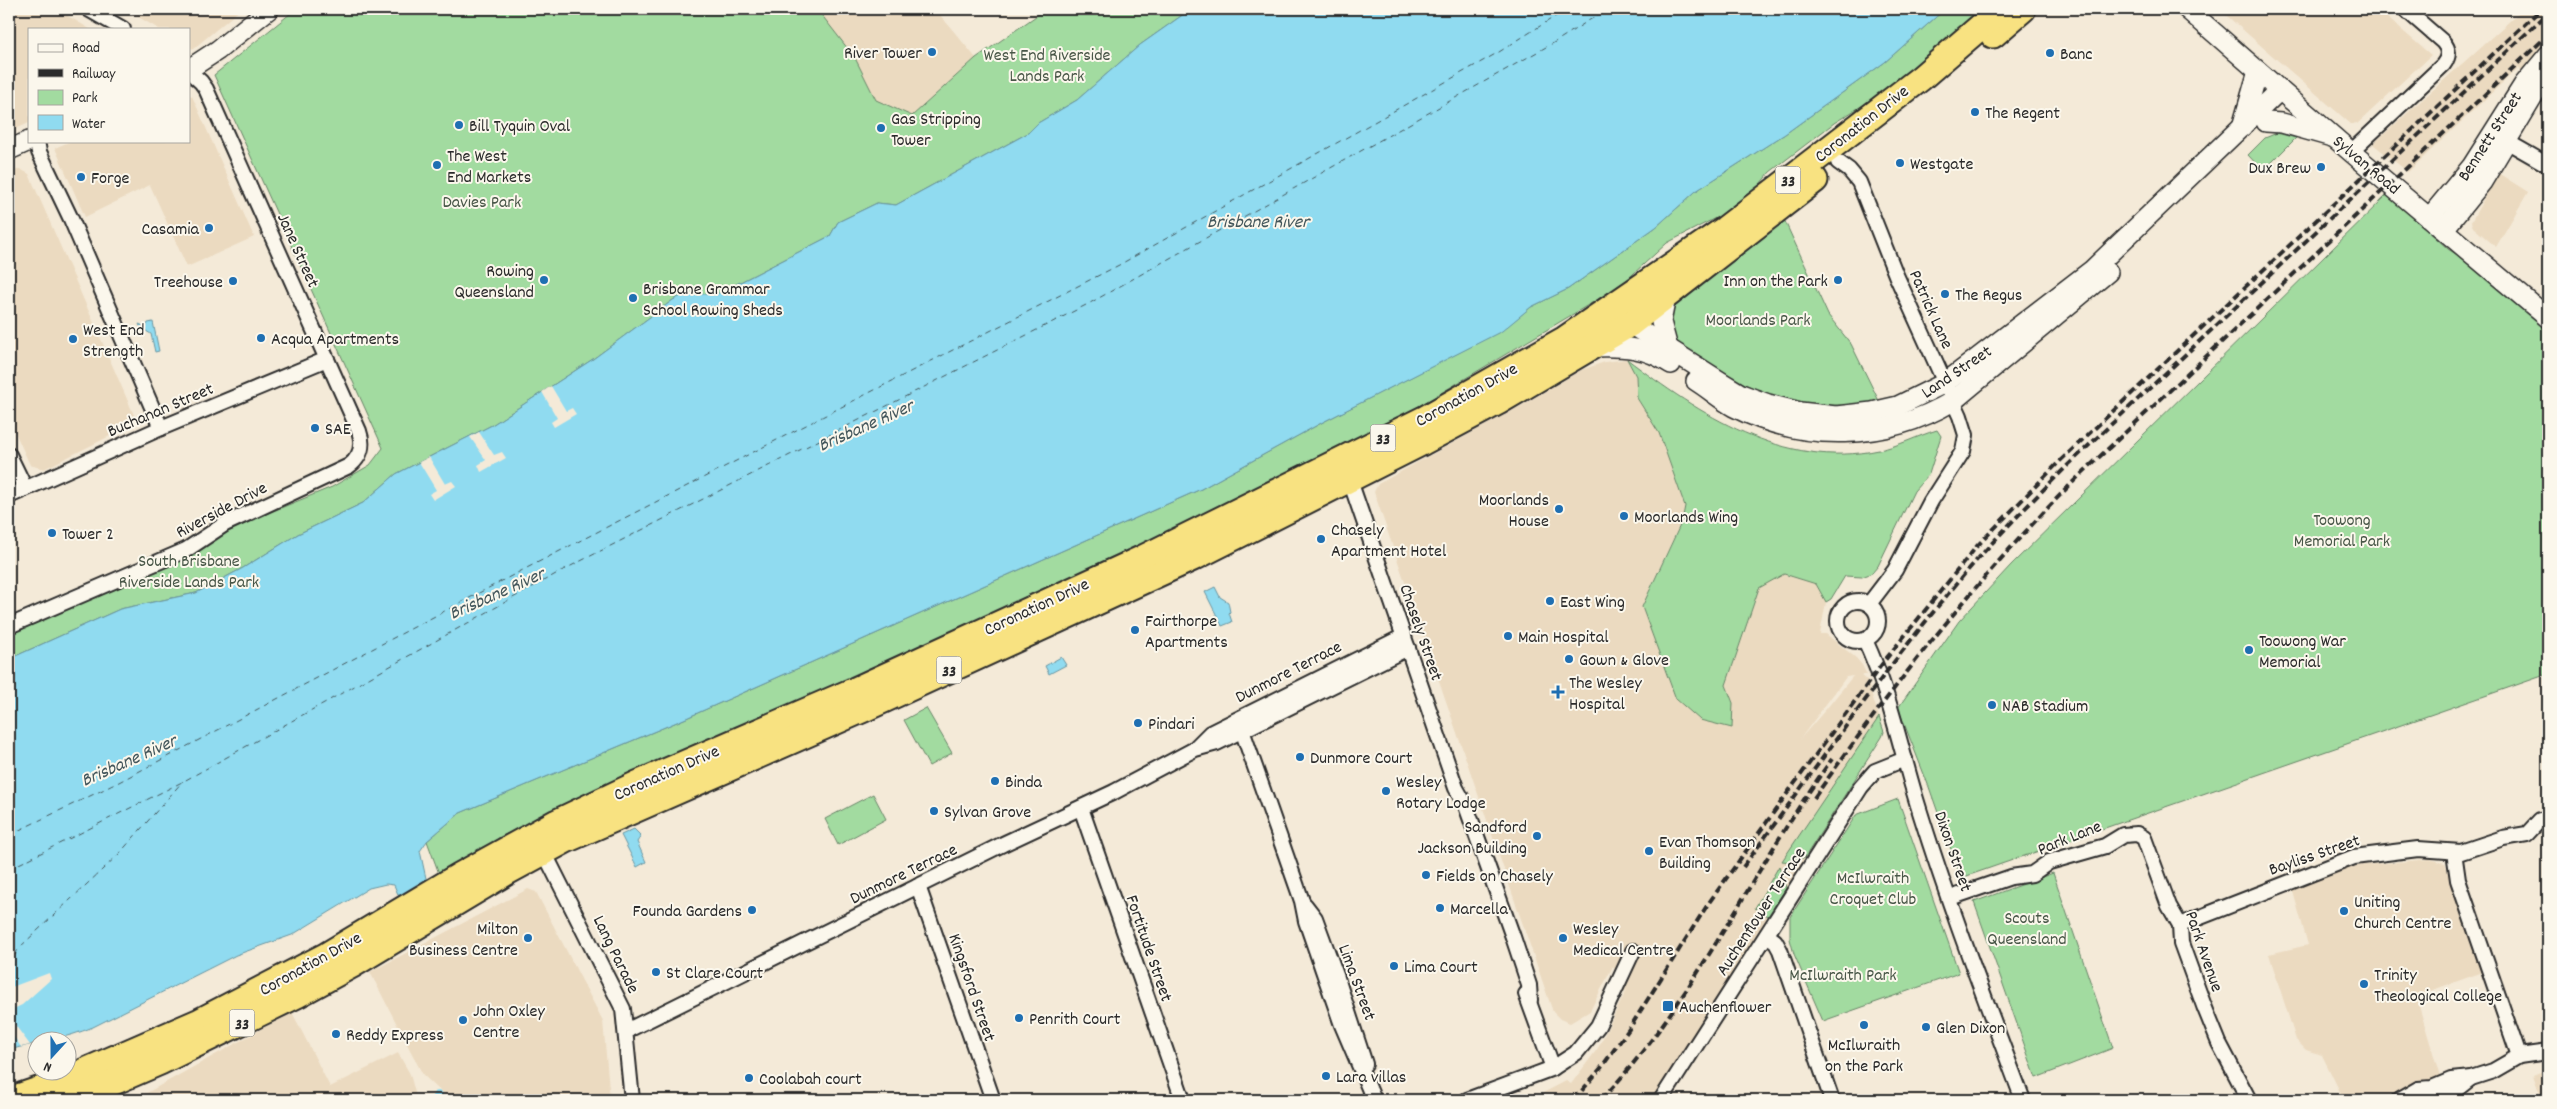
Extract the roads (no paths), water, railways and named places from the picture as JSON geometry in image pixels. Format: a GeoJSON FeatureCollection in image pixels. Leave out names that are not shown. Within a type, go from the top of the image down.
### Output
{"type":"FeatureCollection","features":[{"type":"Feature","properties":{"kind":"highway","name":"Coronation Drive"},"geometry":{"type":"LineString","coordinates":[[1346,470],[1424,419],[1564,339],[1725,229],[1921,78],[2001,9]]}},
{"type":"Feature","properties":{"kind":"highway","name":"Coronation Drive"},"geometry":{"type":"LineString","coordinates":[[9,1100],[54,1085],[198,1022],[327,955],[392,928],[637,784],[855,690],[1143,558],[1498,402],[1630,324],[1838,162],[1951,71],[2023,9]]}},
{"type":"Feature","properties":{"kind":"highway","name":"Coronation Drive"},"geometry":{"type":"LineString","coordinates":[[79,1099],[229,1030],[332,976],[392,928]]}},
{"type":"Feature","properties":{"kind":"main road"},"geometry":{"type":"LineString","coordinates":[[190,69],[218,50],[269,9]]}},
{"type":"Feature","properties":{"kind":"main road","name":"Sylvan Road"},"geometry":{"type":"LineString","coordinates":[[2187,9],[2351,152],[2548,318]]}},
{"type":"Feature","properties":{"kind":"main road","name":"Bennett Street"},"geometry":{"type":"LineString","coordinates":[[2500,138],[2527,79],[2548,55]]}},
{"type":"Feature","properties":{"kind":"main road"},"geometry":{"type":"LineString","coordinates":[[2242,129],[2258,71]]}},
{"type":"Feature","properties":{"kind":"main road","name":"Bennett Street"},"geometry":{"type":"LineString","coordinates":[[2437,223],[2472,166],[2500,138],[2548,72]]}},
{"type":"Feature","properties":{"kind":"main road","name":"Land Street"},"geometry":{"type":"LineString","coordinates":[[1564,339],[1615,319],[1630,324],[1741,394],[1783,409],[1819,415],[1854,415],[1884,410],[1922,396],[1945,383],[2092,270],[2242,129],[2285,94]]}},
{"type":"Feature","properties":{"kind":"main road","name":"Land Street"},"geometry":{"type":"LineString","coordinates":[[1594,347],[1632,347],[1650,352],[1734,406],[1784,426],[1813,432],[1850,433],[1893,427],[1934,413],[1953,401],[2101,279],[2266,122],[2285,94]]}},
{"type":"Feature","properties":{"kind":"main road"},"geometry":{"type":"LineString","coordinates":[[2266,122],[2282,123],[2310,133],[2335,138]]}},
{"type":"Feature","properties":{"kind":"main road"},"geometry":{"type":"LineString","coordinates":[[9,150],[28,141]]}},
{"type":"Feature","properties":{"kind":"main road"},"geometry":{"type":"LineString","coordinates":[[1666,297],[1661,322],[1668,348]]}},
{"type":"Feature","properties":{"kind":"street"},"geometry":{"type":"LineString","coordinates":[[88,9],[121,28]]}},
{"type":"Feature","properties":{"kind":"street"},"geometry":{"type":"LineString","coordinates":[[2351,152],[2443,65],[2448,57],[2447,47],[2443,42],[2405,9]]}},
{"type":"Feature","properties":{"kind":"street","name":"Jane Street"},"geometry":{"type":"LineString","coordinates":[[190,71],[206,89],[360,431],[362,440],[361,450]]}},
{"type":"Feature","properties":{"kind":"street"},"geometry":{"type":"LineString","coordinates":[[2500,138],[2548,165]]}},
{"type":"Feature","properties":{"kind":"street"},"geometry":{"type":"LineString","coordinates":[[37,142],[39,152],[72,219],[161,428]]}},
{"type":"Feature","properties":{"kind":"street","name":"Patrick Lane"},"geometry":{"type":"LineString","coordinates":[[1838,162],[1849,170],[1859,182],[1965,427],[1966,443],[1963,450],[1931,501],[1895,570],[1870,604]]}},
{"type":"Feature","properties":{"kind":"street","name":"Buchanan Street"},"geometry":{"type":"LineString","coordinates":[[9,496],[161,428],[327,359]]}},
{"type":"Feature","properties":{"kind":"street","name":"Riverside Drive"},"geometry":{"type":"LineString","coordinates":[[9,626],[186,550],[225,524],[349,466],[361,450]]}},
{"type":"Feature","properties":{"kind":"street"},"geometry":{"type":"LineString","coordinates":[[9,455],[25,488]]}},
{"type":"Feature","properties":{"kind":"street","name":"Chasely Street"},"geometry":{"type":"LineString","coordinates":[[1346,470],[1456,788],[1461,818],[1520,985],[1530,1000],[1553,1068]]}},
{"type":"Feature","properties":{"kind":"street"},"geometry":{"type":"LineString","coordinates":[[1864,601],[1874,609],[1878,621],[1875,633],[1864,640],[1852,641],[1841,633],[1837,621],[1841,609],[1851,602],[1864,601]]}},
{"type":"Feature","properties":{"kind":"street","name":"Dixon Street"},"geometry":{"type":"LineString","coordinates":[[1864,640],[1891,709],[1905,759],[1950,898],[2023,1100]]}},
{"type":"Feature","properties":{"kind":"street","name":"Dunmore Terrace"},"geometry":{"type":"LineString","coordinates":[[626,1030],[1081,808],[1195,749],[1217,743],[1406,642]]}},
{"type":"Feature","properties":{"kind":"street","name":"Dunmore Terrace"},"geometry":{"type":"LineString","coordinates":[[1195,749],[1210,732],[1406,642]]}},
{"type":"Feature","properties":{"kind":"street","name":"Lima Street"},"geometry":{"type":"LineString","coordinates":[[1242,730],[1302,901],[1315,918],[1337,978],[1364,1058],[1366,1080],[1374,1100]]}},
{"type":"Feature","properties":{"kind":"street","name":"Auchenflower Terrace"},"geometry":{"type":"LineString","coordinates":[[1661,1100],[1868,779],[1883,767],[1905,759]]}},
{"type":"Feature","properties":{"kind":"street","name":"Fortitude Street"},"geometry":{"type":"LineString","coordinates":[[1081,808],[1183,1100]]}},
{"type":"Feature","properties":{"kind":"street","name":"Bayliss Street"},"geometry":{"type":"LineString","coordinates":[[2180,925],[2354,858],[2418,849],[2454,852],[2526,834],[2540,820],[2548,819]]}},
{"type":"Feature","properties":{"kind":"street","name":"Park Avenue"},"geometry":{"type":"LineString","coordinates":[[2116,838],[2130,834],[2144,838],[2169,906],[2180,925],[2181,942],[2207,1015],[2249,1100]]}},
{"type":"Feature","properties":{"kind":"street","name":"Park Lane"},"geometry":{"type":"LineString","coordinates":[[1950,898],[2011,877],[2032,874],[2048,862],[2105,846],[2116,838]]}},
{"type":"Feature","properties":{"kind":"street","name":"Lang Parade"},"geometry":{"type":"LineString","coordinates":[[539,843],[620,1001],[626,1030],[632,1100]]}},
{"type":"Feature","properties":{"kind":"street"},"geometry":{"type":"LineString","coordinates":[[2454,852],[2458,880],[2519,1056]]}},
{"type":"Feature","properties":{"kind":"street","name":"Kingsford Street"},"geometry":{"type":"LineString","coordinates":[[918,886],[993,1100]]}},
{"type":"Feature","properties":{"kind":"street"},"geometry":{"type":"LineString","coordinates":[[1767,935],[1775,940],[1780,950],[1832,1100]]}},
{"type":"Feature","properties":{"kind":"street"},"geometry":{"type":"LineString","coordinates":[[1467,1100],[1553,1068],[1576,1052],[1594,1032],[1633,952]]}},
{"type":"Feature","properties":{"kind":"street"},"geometry":{"type":"LineString","coordinates":[[2399,1100],[2418,1089],[2432,1088],[2455,1079],[2471,1078],[2502,1068],[2519,1056],[2548,1052]]}},
{"type":"Feature","properties":{"kind":"street"},"geometry":{"type":"LineString","coordinates":[[2424,1100],[2436,1095],[2452,1093],[2471,1078]]}},
{"type":"Feature","properties":{"kind":"water","name":"Brisbane River"},"geometry":{"type":"Polygon","coordinates":[[[1191,9],[1945,9],[1885,62],[1785,134],[1696,191],[1656,227],[1568,289],[1531,307],[1502,331],[1323,422],[1201,489],[684,719],[460,813],[427,841],[420,851],[427,883],[400,899],[394,885],[386,884],[369,888],[292,935],[236,955],[93,1027],[78,1032],[28,1032],[28,1045],[9,1050],[9,659],[120,609],[196,593],[243,568],[298,534],[363,503],[396,474],[492,425],[593,359],[673,300],[685,294],[717,294],[830,236],[838,222],[877,203],[896,205],[1028,133],[1038,123],[1077,100],[1140,45],[1191,9]]]}},
{"type":"Feature","properties":{"kind":"water"},"geometry":{"type":"Polygon","coordinates":[[[153,322],[159,351],[155,352],[151,334],[141,328],[139,324],[146,327],[148,323],[153,322]]]}},
{"type":"Feature","properties":{"kind":"water"},"geometry":{"type":"Polygon","coordinates":[[[1215,587],[1220,597],[1228,602],[1232,622],[1222,626],[1205,592],[1215,587]]]}},
{"type":"Feature","properties":{"kind":"water"},"geometry":{"type":"Polygon","coordinates":[[[1061,657],[1066,665],[1049,674],[1045,666],[1061,657]]]}},
{"type":"Feature","properties":{"kind":"water"},"geometry":{"type":"Polygon","coordinates":[[[634,829],[641,836],[637,842],[646,862],[637,867],[621,835],[634,829]]]}},
{"type":"Feature","properties":{"kind":"railway"},"geometry":{"type":"LineString","coordinates":[[1574,1100],[1601,1068],[1629,1029],[1708,904],[1789,791],[1885,660],[1977,546],[2061,460],[2541,9]]}},
{"type":"Feature","properties":{"kind":"railway"},"geometry":{"type":"LineString","coordinates":[[1743,867],[1898,656],[1966,572],[2008,526],[2067,466],[2548,13]]}},
{"type":"Feature","properties":{"kind":"railway"},"geometry":{"type":"LineString","coordinates":[[1814,798],[1875,714],[1939,632],[2006,553],[2078,477],[2548,35]]}},
{"type":"Feature","properties":{"kind":"railway"},"geometry":{"type":"LineString","coordinates":[[1601,1100],[1635,1061],[1666,1020],[1722,934],[1775,845],[1832,759]]}},
{"type":"Feature","properties":{"kind":"place","name":"River Tower"},"geometry":{"type":"Point","coordinates":[932,52]}},
{"type":"Feature","properties":{"kind":"place","name":"Banc"},"geometry":{"type":"Point","coordinates":[2050,53]}},
{"type":"Feature","properties":{"kind":"place","name":"The Regent"},"geometry":{"type":"Point","coordinates":[1975,112]}},
{"type":"Feature","properties":{"kind":"place","name":"Bill Tyquin Oval"},"geometry":{"type":"Point","coordinates":[459,125]}},
{"type":"Feature","properties":{"kind":"place","name":"Gas Stripping Tower"},"geometry":{"type":"Point","coordinates":[881,128]}},
{"type":"Feature","properties":{"kind":"place","name":"Westgate"},"geometry":{"type":"Point","coordinates":[1900,163]}},
{"type":"Feature","properties":{"kind":"place","name":"The West End Markets"},"geometry":{"type":"Point","coordinates":[437,165]}},
{"type":"Feature","properties":{"kind":"place","name":"Dux Brew"},"geometry":{"type":"Point","coordinates":[2321,167]}},
{"type":"Feature","properties":{"kind":"place","name":"Forge"},"geometry":{"type":"Point","coordinates":[81,177]}},
{"type":"Feature","properties":{"kind":"place","name":"Casamia"},"geometry":{"type":"Point","coordinates":[209,228]}},
{"type":"Feature","properties":{"kind":"place","name":"Rowing Queensland"},"geometry":{"type":"Point","coordinates":[544,280]}},
{"type":"Feature","properties":{"kind":"place","name":"Inn on the Park"},"geometry":{"type":"Point","coordinates":[1838,280]}},
{"type":"Feature","properties":{"kind":"place","name":"Treehouse"},"geometry":{"type":"Point","coordinates":[233,281]}},
{"type":"Feature","properties":{"kind":"place","name":"The Regus"},"geometry":{"type":"Point","coordinates":[1945,294]}},
{"type":"Feature","properties":{"kind":"place","name":"Brisbane Grammar School Rowing Sheds"},"geometry":{"type":"Point","coordinates":[633,298]}},
{"type":"Feature","properties":{"kind":"place","name":"Acqua Apartments"},"geometry":{"type":"Point","coordinates":[261,338]}},
{"type":"Feature","properties":{"kind":"place","name":"West End Strength"},"geometry":{"type":"Point","coordinates":[73,339]}},
{"type":"Feature","properties":{"kind":"place","name":"SAE"},"geometry":{"type":"Point","coordinates":[315,428]}},
{"type":"Feature","properties":{"kind":"place","name":"Moorlands House"},"geometry":{"type":"Point","coordinates":[1559,509]}},
{"type":"Feature","properties":{"kind":"place","name":"Moorlands Wing"},"geometry":{"type":"Point","coordinates":[1624,516]}},
{"type":"Feature","properties":{"kind":"place","name":"Tower 2"},"geometry":{"type":"Point","coordinates":[52,533]}},
{"type":"Feature","properties":{"kind":"place","name":"Chasely Apartment Hotel"},"geometry":{"type":"Point","coordinates":[1321,539]}},
{"type":"Feature","properties":{"kind":"place","name":"East Wing"},"geometry":{"type":"Point","coordinates":[1550,601]}},
{"type":"Feature","properties":{"kind":"place","name":"Fairthorpe Apartments"},"geometry":{"type":"Point","coordinates":[1135,630]}},
{"type":"Feature","properties":{"kind":"place","name":"Main Hospital"},"geometry":{"type":"Point","coordinates":[1508,636]}},
{"type":"Feature","properties":{"kind":"place","name":"Toowong War Memorial"},"geometry":{"type":"Point","coordinates":[2249,650]}},
{"type":"Feature","properties":{"kind":"place","name":"Gown & Glove"},"geometry":{"type":"Point","coordinates":[1569,659]}},
{"type":"Feature","properties":{"kind":"place","name":"The Wesley Hospital"},"geometry":{"type":"Point","coordinates":[1558,692]}},
{"type":"Feature","properties":{"kind":"place","name":"NAB Stadium"},"geometry":{"type":"Point","coordinates":[1992,705]}},
{"type":"Feature","properties":{"kind":"place","name":"Pindari"},"geometry":{"type":"Point","coordinates":[1138,723]}},
{"type":"Feature","properties":{"kind":"place","name":"Dunmore Court"},"geometry":{"type":"Point","coordinates":[1300,757]}},
{"type":"Feature","properties":{"kind":"place","name":"Binda"},"geometry":{"type":"Point","coordinates":[995,781]}},
{"type":"Feature","properties":{"kind":"place","name":"Wesley Rotary Lodge"},"geometry":{"type":"Point","coordinates":[1386,791]}},
{"type":"Feature","properties":{"kind":"place","name":"Sylvan Grove"},"geometry":{"type":"Point","coordinates":[934,811]}},
{"type":"Feature","properties":{"kind":"place","name":"Sandford Jackson Building"},"geometry":{"type":"Point","coordinates":[1537,836]}},
{"type":"Feature","properties":{"kind":"place","name":"Evan Thomson Building"},"geometry":{"type":"Point","coordinates":[1649,851]}},
{"type":"Feature","properties":{"kind":"place","name":"Fields on Chasely"},"geometry":{"type":"Point","coordinates":[1426,875]}},
{"type":"Feature","properties":{"kind":"place","name":"Marcella"},"geometry":{"type":"Point","coordinates":[1440,908]}},
{"type":"Feature","properties":{"kind":"place","name":"Founda Gardens"},"geometry":{"type":"Point","coordinates":[752,910]}},
{"type":"Feature","properties":{"kind":"place","name":"Uniting Church Centre"},"geometry":{"type":"Point","coordinates":[2344,911]}},
{"type":"Feature","properties":{"kind":"place","name":"Milton Business Centre"},"geometry":{"type":"Point","coordinates":[528,938]}},
{"type":"Feature","properties":{"kind":"place","name":"Wesley Medical Centre"},"geometry":{"type":"Point","coordinates":[1563,938]}},
{"type":"Feature","properties":{"kind":"place","name":"Lima Court"},"geometry":{"type":"Point","coordinates":[1394,966]}},
{"type":"Feature","properties":{"kind":"place","name":"St Clare Court"},"geometry":{"type":"Point","coordinates":[656,972]}},
{"type":"Feature","properties":{"kind":"place","name":"Trinity Theological College"},"geometry":{"type":"Point","coordinates":[2364,984]}},
{"type":"Feature","properties":{"kind":"place","name":"Auchenflower"},"geometry":{"type":"Point","coordinates":[1668,1006]}},
{"type":"Feature","properties":{"kind":"place","name":"Penrith Court"},"geometry":{"type":"Point","coordinates":[1019,1018]}},
{"type":"Feature","properties":{"kind":"place","name":"John Oxley Centre"},"geometry":{"type":"Point","coordinates":[463,1020]}},
{"type":"Feature","properties":{"kind":"place","name":"McIlwraith on the Park"},"geometry":{"type":"Point","coordinates":[1864,1025]}},
{"type":"Feature","properties":{"kind":"place","name":"Glen Dixon"},"geometry":{"type":"Point","coordinates":[1926,1027]}},
{"type":"Feature","properties":{"kind":"place","name":"Reddy Express"},"geometry":{"type":"Point","coordinates":[336,1034]}},
{"type":"Feature","properties":{"kind":"place","name":"Lara villas"},"geometry":{"type":"Point","coordinates":[1326,1076]}},
{"type":"Feature","properties":{"kind":"place","name":"Coolabah court"},"geometry":{"type":"Point","coordinates":[749,1078]}},
{"type":"Feature","properties":{"kind":"park label","name":"West End Riverside Lands Park"},"geometry":{"type":"Point","coordinates":[1047,64]}},
{"type":"Feature","properties":{"kind":"park label","name":"Davies Park"},"geometry":{"type":"Point","coordinates":[482,201]}},
{"type":"Feature","properties":{"kind":"park label","name":"Moorlands Park"},"geometry":{"type":"Point","coordinates":[1758,319]}},
{"type":"Feature","properties":{"kind":"park label","name":"Toowong Memorial Park"},"geometry":{"type":"Point","coordinates":[2342,529]}},
{"type":"Feature","properties":{"kind":"park label","name":"South Brisbane Riverside Lands Park"},"geometry":{"type":"Point","coordinates":[189,570]}},
{"type":"Feature","properties":{"kind":"park label","name":"McIlwraith Croquet Club"},"geometry":{"type":"Point","coordinates":[1873,888]}},
{"type":"Feature","properties":{"kind":"park label","name":"Scouts Queensland"},"geometry":{"type":"Point","coordinates":[2027,928]}},
{"type":"Feature","properties":{"kind":"park label","name":"McIlwraith Park"},"geometry":{"type":"Point","coordinates":[1843,974]}}]}
